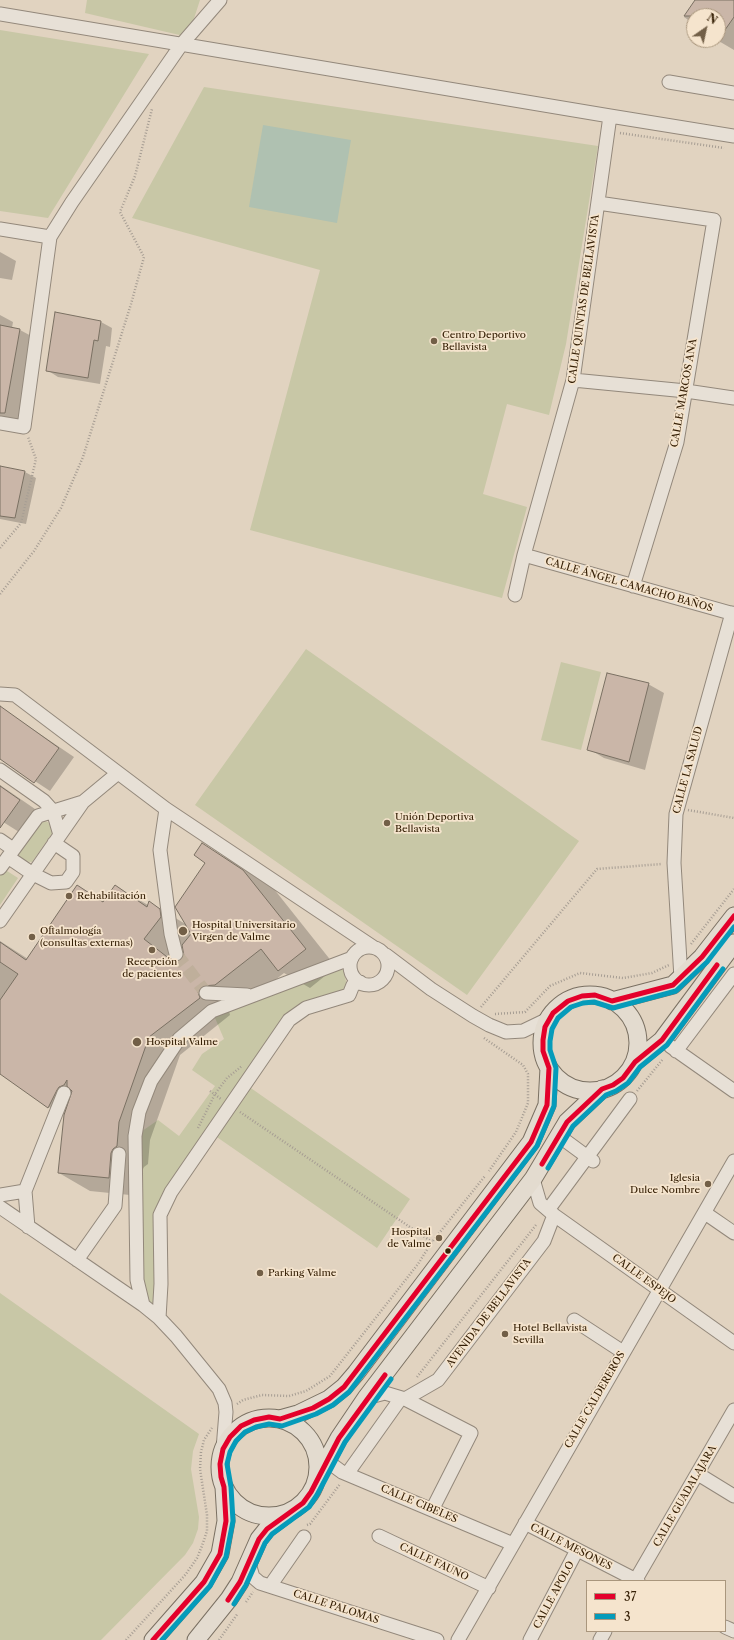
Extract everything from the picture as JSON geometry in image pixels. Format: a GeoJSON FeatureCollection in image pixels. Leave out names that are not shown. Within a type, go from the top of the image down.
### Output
{"type":"FeatureCollection","features":[{"type":"Feature","properties":{"kind":"main road"},"geometry":{"type":"LineString","coordinates":[[612,1001],[673,985],[702,957],[734,916]]}},
{"type":"Feature","properties":{"kind":"main road"},"geometry":{"type":"LineString","coordinates":[[634,1062],[662,1040],[734,943]]}},
{"type":"Feature","properties":{"kind":"main road"},"geometry":{"type":"LineString","coordinates":[[198,1639],[229,1599],[240,1582],[258,1539],[266,1529],[303,1503],[311,1492],[339,1438],[366,1398],[533,1179],[567,1122],[602,1090],[620,1080],[628,1072],[634,1062],[638,1047],[636,1028],[625,1010],[612,1001],[595,995],[576,997],[563,1004],[550,1018],[545,1027],[543,1040],[543,1051],[549,1068],[548,1105],[531,1142],[344,1387],[329,1399],[298,1414],[280,1419]]}},
{"type":"Feature","properties":{"kind":"main road"},"geometry":{"type":"LineString","coordinates":[[549,1068],[562,1081],[574,1088],[602,1090]]}},
{"type":"Feature","properties":{"kind":"main road"},"geometry":{"type":"LineString","coordinates":[[153,1640],[204,1582],[217,1560],[223,1543],[226,1521],[224,1487],[221,1477],[220,1464],[223,1449],[230,1437],[241,1426],[254,1420],[269,1418],[280,1419],[294,1424],[304,1432],[316,1453],[318,1466],[317,1478]]}},
{"type":"Feature","properties":{"kind":"main road"},"geometry":{"type":"LineString","coordinates":[[224,1487],[241,1507],[255,1514],[267,1516],[280,1515],[294,1509]]}},
{"type":"Feature","properties":{"kind":"street"},"geometry":{"type":"LineString","coordinates":[[0,423],[24,427],[50,236],[181,45],[220,0]]}},
{"type":"Feature","properties":{"kind":"street"},"geometry":{"type":"LineString","coordinates":[[0,14],[734,136]]}},
{"type":"Feature","properties":{"kind":"street"},"geometry":{"type":"LineString","coordinates":[[668,82],[734,93]]}},
{"type":"Feature","properties":{"kind":"street","name":"CALLE QUINTAS DE BELLAVISTA"},"geometry":{"type":"LineString","coordinates":[[516,595],[524,555],[573,380],[610,116]]}},
{"type":"Feature","properties":{"kind":"street","name":"CALLE MARCOS ANA"},"geometry":{"type":"LineString","coordinates":[[598,204],[714,220],[677,442],[633,586]]}},
{"type":"Feature","properties":{"kind":"street"},"geometry":{"type":"LineString","coordinates":[[0,229],[50,236]]}},
{"type":"Feature","properties":{"kind":"street"},"geometry":{"type":"LineString","coordinates":[[573,380],[686,391],[734,398]]}},
{"type":"Feature","properties":{"kind":"street","name":"CALLE ÁNGEL CAMACHO BAÑOS"},"geometry":{"type":"LineString","coordinates":[[524,555],[733,614]]}},
{"type":"Feature","properties":{"kind":"street","name":"CALLE LA SALUD"},"geometry":{"type":"LineString","coordinates":[[681,978],[674,863],[676,814],[733,614]]}},
{"type":"Feature","properties":{"kind":"street"},"geometry":{"type":"LineString","coordinates":[[730,651],[734,629]]}},
{"type":"Feature","properties":{"kind":"street"},"geometry":{"type":"LineString","coordinates":[[0,694],[15,695],[166,808],[373,947],[382,951],[431,989],[473,1016],[506,1032],[522,1031],[550,1018]]}},
{"type":"Feature","properties":{"kind":"street"},"geometry":{"type":"LineString","coordinates":[[0,770],[44,801],[53,811],[57,839],[72,856],[73,872],[66,882],[51,883],[33,874],[0,840]]}},
{"type":"Feature","properties":{"kind":"street"},"geometry":{"type":"LineString","coordinates":[[0,921],[83,802],[118,773]]}},
{"type":"Feature","properties":{"kind":"street"},"geometry":{"type":"LineString","coordinates":[[0,868],[38,816],[83,802]]}},
{"type":"Feature","properties":{"kind":"street"},"geometry":{"type":"LineString","coordinates":[[166,808],[160,850],[171,934],[176,954]]}},
{"type":"Feature","properties":{"kind":"street"},"geometry":{"type":"LineString","coordinates":[[143,1305],[137,1272],[135,1136],[139,1112],[151,1081],[180,1039],[212,1011],[352,958],[360,949],[373,947]]}},
{"type":"Feature","properties":{"kind":"street"},"geometry":{"type":"LineString","coordinates":[[159,1318],[160,1214],[170,1192],[290,1020],[306,1008],[349,995],[353,984],[360,982],[372,985],[383,979],[389,968],[386,955]]}},
{"type":"Feature","properties":{"kind":"street"},"geometry":{"type":"LineString","coordinates":[[352,958],[350,969],[352,974],[360,982]]}},
{"type":"Feature","properties":{"kind":"street"},"geometry":{"type":"LineString","coordinates":[[676,1051],[734,974],[718,963]]}},
{"type":"Feature","properties":{"kind":"street"},"geometry":{"type":"LineString","coordinates":[[206,993],[251,995]]}},
{"type":"Feature","properties":{"kind":"street"},"geometry":{"type":"LineString","coordinates":[[662,1040],[734,1091]]}},
{"type":"Feature","properties":{"kind":"street"},"geometry":{"type":"LineString","coordinates":[[28,1226],[25,1191],[64,1093]]}},
{"type":"Feature","properties":{"kind":"street","name":"AVENIDA DE BELLAVISTA"},"geometry":{"type":"LineString","coordinates":[[403,1398],[438,1380],[544,1241],[551,1212],[590,1159],[630,1099]]}},
{"type":"Feature","properties":{"kind":"street"},"geometry":{"type":"LineString","coordinates":[[559,1136],[590,1159]]}},
{"type":"Feature","properties":{"kind":"street"},"geometry":{"type":"LineString","coordinates":[[77,1260],[115,1206],[119,1154]]}},
{"type":"Feature","properties":{"kind":"street","name":"CALLE CALDEREROS"},"geometry":{"type":"LineString","coordinates":[[458,1640],[734,1161]]}},
{"type":"Feature","properties":{"kind":"street"},"geometry":{"type":"LineString","coordinates":[[533,1179],[540,1203],[551,1212]]}},
{"type":"Feature","properties":{"kind":"street"},"geometry":{"type":"LineString","coordinates":[[0,1195],[25,1191]]}},
{"type":"Feature","properties":{"kind":"street"},"geometry":{"type":"LineString","coordinates":[[0,1207],[143,1305],[159,1318],[176,1336],[218,1390],[225,1403],[226,1412],[223,1449]]}},
{"type":"Feature","properties":{"kind":"street","name":"CALLE ESPEJO"},"geometry":{"type":"LineString","coordinates":[[551,1212],[734,1343]]}},
{"type":"Feature","properties":{"kind":"street"},"geometry":{"type":"LineString","coordinates":[[705,1213],[734,1234]]}},
{"type":"Feature","properties":{"kind":"street"},"geometry":{"type":"LineString","coordinates":[[574,1320],[623,1352]]}},
{"type":"Feature","properties":{"kind":"street"},"geometry":{"type":"LineString","coordinates":[[366,1398],[385,1394],[403,1398],[470,1433],[432,1510]]}},
{"type":"Feature","properties":{"kind":"street"},"geometry":{"type":"LineString","coordinates":[[347,1474],[403,1398]]}},
{"type":"Feature","properties":{"kind":"street","name":"CALLE GUADALAJARA"},"geometry":{"type":"LineString","coordinates":[[638,1580],[734,1410]]}},
{"type":"Feature","properties":{"kind":"street","name":"CALLE CIBELES"},"geometry":{"type":"LineString","coordinates":[[327,1461],[347,1474],[513,1544]]}},
{"type":"Feature","properties":{"kind":"street"},"geometry":{"type":"LineString","coordinates":[[698,1474],[734,1496]]}},
{"type":"Feature","properties":{"kind":"street","name":"CALLE MESONES"},"geometry":{"type":"LineString","coordinates":[[525,1524],[635,1580]]}},
{"type":"Feature","properties":{"kind":"street","name":"CALLE FAUNO"},"geometry":{"type":"LineString","coordinates":[[379,1536],[489,1588]]}},
{"type":"Feature","properties":{"kind":"street"},"geometry":{"type":"LineString","coordinates":[[270,1586],[304,1537]]}},
{"type":"Feature","properties":{"kind":"street","name":"CALLE APOLO"},"geometry":{"type":"LineString","coordinates":[[530,1640],[577,1550]]}},
{"type":"Feature","properties":{"kind":"street","name":"CALLE PALOMAS"},"geometry":{"type":"LineString","coordinates":[[248,1560],[253,1577],[260,1583],[437,1640]]}},
{"type":"Feature","properties":{"kind":"path"},"geometry":{"type":"LineString","coordinates":[[0,594],[34,551],[61,508],[83,457],[131,304],[144,257],[120,212],[135,176],[154,102]]}},
{"type":"Feature","properties":{"kind":"path"},"geometry":{"type":"LineString","coordinates":[[608,132],[726,149]]}},
{"type":"Feature","properties":{"kind":"path"},"geometry":{"type":"LineString","coordinates":[[0,548],[22,523],[36,459],[24,427]]}},
{"type":"Feature","properties":{"kind":"path"},"geometry":{"type":"LineString","coordinates":[[473,1016],[597,869],[674,863]]}},
{"type":"Feature","properties":{"kind":"path"},"geometry":{"type":"LineString","coordinates":[[493,1015],[496,1013],[525,1012],[550,986],[580,973],[623,978],[652,973],[679,960],[734,889]]}},
{"type":"Feature","properties":{"kind":"path"},"geometry":{"type":"LineString","coordinates":[[232,1407],[243,1400],[262,1395],[289,1396],[306,1391],[330,1376],[418,1264],[432,1242],[490,1170],[516,1132],[528,1103],[528,1074],[523,1065],[484,1038],[486,1032]]}},
{"type":"Feature","properties":{"kind":"path"},"geometry":{"type":"LineString","coordinates":[[630,1099],[663,1059],[676,1051]]}},
{"type":"Feature","properties":{"kind":"path"},"geometry":{"type":"LineString","coordinates":[[210,1091],[432,1242]]}},
{"type":"Feature","properties":{"kind":"path"},"geometry":{"type":"LineString","coordinates":[[416,1379],[551,1212]]}},
{"type":"Feature","properties":{"kind":"path"},"geometry":{"type":"LineString","coordinates":[[126,1640],[186,1574],[197,1558],[202,1546],[207,1531],[207,1515],[200,1469],[201,1452],[204,1440],[215,1423]]}},
{"type":"Feature","properties":{"kind":"shaded area"},"geometry":{"type":"Polygon","coordinates":[[[87,0],[200,0],[188,37],[85,13],[87,0]]]}},
{"type":"Feature","properties":{"kind":"shaded area"},"geometry":{"type":"Polygon","coordinates":[[[0,30],[149,54],[48,218],[0,211],[0,30]]]}},
{"type":"Feature","properties":{"kind":"shaded area","name":"Centro Deportivo Bellavista"},"geometry":{"type":"Polygon","coordinates":[[[204,87],[598,146],[566,344],[549,415],[507,404],[483,494],[527,507],[502,598],[250,530],[320,270],[132,218],[204,87]]]}},
{"type":"Feature","properties":{"kind":"shaded area"},"geometry":{"type":"Polygon","coordinates":[[[263,125],[351,140],[337,223],[249,207],[263,125]]]}},
{"type":"Feature","properties":{"kind":"shaded area","name":"Unión Deportiva Bellavista"},"geometry":{"type":"Polygon","coordinates":[[[306,649],[579,841],[467,995],[195,805],[306,649]]]}},
{"type":"Feature","properties":{"kind":"shaded area"},"geometry":{"type":"Polygon","coordinates":[[[561,662],[601,672],[581,750],[541,740],[561,662]]]}},
{"type":"Feature","properties":{"kind":"shaded area"},"geometry":{"type":"Polygon","coordinates":[[[40,820],[48,822],[53,832],[32,862],[21,861],[17,851],[40,820]]]}},
{"type":"Feature","properties":{"kind":"shaded area"},"geometry":{"type":"Polygon","coordinates":[[[4,869],[18,878],[0,905],[0,874],[4,869]]]}},
{"type":"Feature","properties":{"kind":"shaded area"},"geometry":{"type":"Polygon","coordinates":[[[338,963],[344,972],[349,995],[306,1008],[245,1084],[410,1199],[377,1248],[211,1133],[160,1214],[154,1305],[143,1305],[135,1136],[158,1120],[179,1136],[215,1086],[192,1070],[202,1054],[224,1039],[212,1011],[338,963]]]}},
{"type":"Feature","properties":{"kind":"shaded area"},"geometry":{"type":"Polygon","coordinates":[[[0,1293],[199,1434],[193,1451],[191,1469],[199,1517],[198,1529],[193,1543],[185,1555],[101,1640],[0,1640],[0,1293]]]}},
{"type":"Feature","properties":{"kind":"building"},"geometry":{"type":"Polygon","coordinates":[[[695,0],[734,0],[734,17],[726,28],[726,8],[690,8],[695,0]]]}},
{"type":"Feature","properties":{"kind":"building"},"geometry":{"type":"Polygon","coordinates":[[[55,312],[101,321],[98,341],[94,340],[88,378],[46,371],[55,312]]]}},
{"type":"Feature","properties":{"kind":"building"},"geometry":{"type":"Polygon","coordinates":[[[0,325],[20,329],[5,413],[0,413],[0,325]]]}},
{"type":"Feature","properties":{"kind":"building"},"geometry":{"type":"Polygon","coordinates":[[[0,466],[25,471],[15,518],[0,516],[0,466]]]}},
{"type":"Feature","properties":{"kind":"building"},"geometry":{"type":"Polygon","coordinates":[[[607,673],[649,683],[629,762],[587,750],[607,673]]]}},
{"type":"Feature","properties":{"kind":"building"},"geometry":{"type":"Polygon","coordinates":[[[0,706],[59,748],[34,783],[0,759],[0,706]]]}},
{"type":"Feature","properties":{"kind":"building"},"geometry":{"type":"Polygon","coordinates":[[[0,786],[20,800],[0,828],[0,786]]]}},
{"type":"Feature","properties":{"kind":"building"},"geometry":{"type":"Polygon","coordinates":[[[202,843],[243,870],[306,949],[278,971],[261,949],[215,985],[202,986],[198,992],[200,998],[149,1037],[119,1122],[117,1146],[111,1153],[109,1178],[58,1173],[64,1115],[72,1091],[67,1086],[67,1080],[64,1085],[59,1087],[48,1108],[0,1074],[0,1000],[18,974],[0,962],[0,942],[26,960],[77,885],[103,902],[115,885],[147,907],[149,901],[160,909],[161,917],[144,939],[171,960],[178,962],[184,956],[182,945],[191,934],[175,907],[205,863],[194,855],[202,843]]]}},
{"type":"Feature","properties":{"kind":"tunnel"},"geometry":{"type":"LineString","coordinates":[[176,954],[206,993]]}},
{"type":"Feature","properties":{"kind":"transit line","name":"37"},"geometry":{"type":"LineString","coordinates":[[153,1640],[204,1582],[220,1554],[226,1521],[224,1487],[221,1477],[220,1464],[223,1449],[230,1437],[241,1426],[254,1420],[269,1417],[280,1419],[313,1408],[329,1399],[344,1387],[531,1142],[547,1105],[549,1068],[543,1051],[543,1040],[545,1027],[553,1013],[568,1001],[582,996],[595,995],[612,1001],[673,985],[702,957],[734,916]]}},
{"type":"Feature","properties":{"kind":"transit line","name":"3"},"geometry":{"type":"LineString","coordinates":[[162,1640],[210,1586],[226,1557],[233,1521],[231,1487],[227,1464],[230,1452],[236,1441],[245,1432],[256,1427],[269,1424],[282,1426],[316,1414],[333,1405],[349,1392],[537,1146],[554,1106],[556,1068],[550,1050],[550,1041],[552,1029],[558,1018],[571,1007],[583,1003],[594,1002],[613,1008],[676,991],[707,962],[734,927]]}},
{"type":"Feature","properties":{"kind":"transit line","name":"37"},"geometry":{"type":"LineString","coordinates":[[542,1164],[567,1122],[602,1089],[613,1085],[623,1078],[635,1062],[662,1040],[717,965]]}},
{"type":"Feature","properties":{"kind":"transit line","name":"3"},"geometry":{"type":"LineString","coordinates":[[548,1168],[573,1126],[606,1095],[616,1091],[628,1083],[640,1067],[667,1045],[723,969]]}},
{"type":"Feature","properties":{"kind":"transit line","name":"37"},"geometry":{"type":"LineString","coordinates":[[228,1600],[240,1582],[259,1539],[267,1529],[303,1503],[311,1492],[339,1438],[385,1375]]}},
{"type":"Feature","properties":{"kind":"transit line","name":"3"},"geometry":{"type":"LineString","coordinates":[[234,1604],[246,1585],[265,1543],[272,1534],[309,1507],[345,1442],[391,1379]]}},
{"type":"Feature","properties":{"kind":"place","name":"Centro Deportivo Bellavista"},"geometry":{"type":"Point","coordinates":[434,341]}},
{"type":"Feature","properties":{"kind":"place","name":"Unión Deportiva Bellavista"},"geometry":{"type":"Point","coordinates":[387,823]}},
{"type":"Feature","properties":{"kind":"place","name":"Rehabilitación"},"geometry":{"type":"Point","coordinates":[69,896]}},
{"type":"Feature","properties":{"kind":"place","name":"Hospital Universitario Virgen de Valme"},"geometry":{"type":"Point","coordinates":[183,931]}},
{"type":"Feature","properties":{"kind":"place","name":"Oftalmología (consultas externas)"},"geometry":{"type":"Point","coordinates":[32,937]}},
{"type":"Feature","properties":{"kind":"place","name":"Recepción de pacientes"},"geometry":{"type":"Point","coordinates":[152,950]}},
{"type":"Feature","properties":{"kind":"place","name":"Hospital Valme"},"geometry":{"type":"Point","coordinates":[137,1042]}},
{"type":"Feature","properties":{"kind":"place","name":"Iglesia Dulce Nombre"},"geometry":{"type":"Point","coordinates":[708,1184]}},
{"type":"Feature","properties":{"kind":"place","name":"Hospital de Valme"},"geometry":{"type":"Point","coordinates":[439,1238]}},
{"type":"Feature","properties":{"kind":"place","name":"Parking Valme"},"geometry":{"type":"Point","coordinates":[260,1273]}},
{"type":"Feature","properties":{"kind":"place","name":"Hotel Bellavista Sevilla"},"geometry":{"type":"Point","coordinates":[505,1334]}}]}
